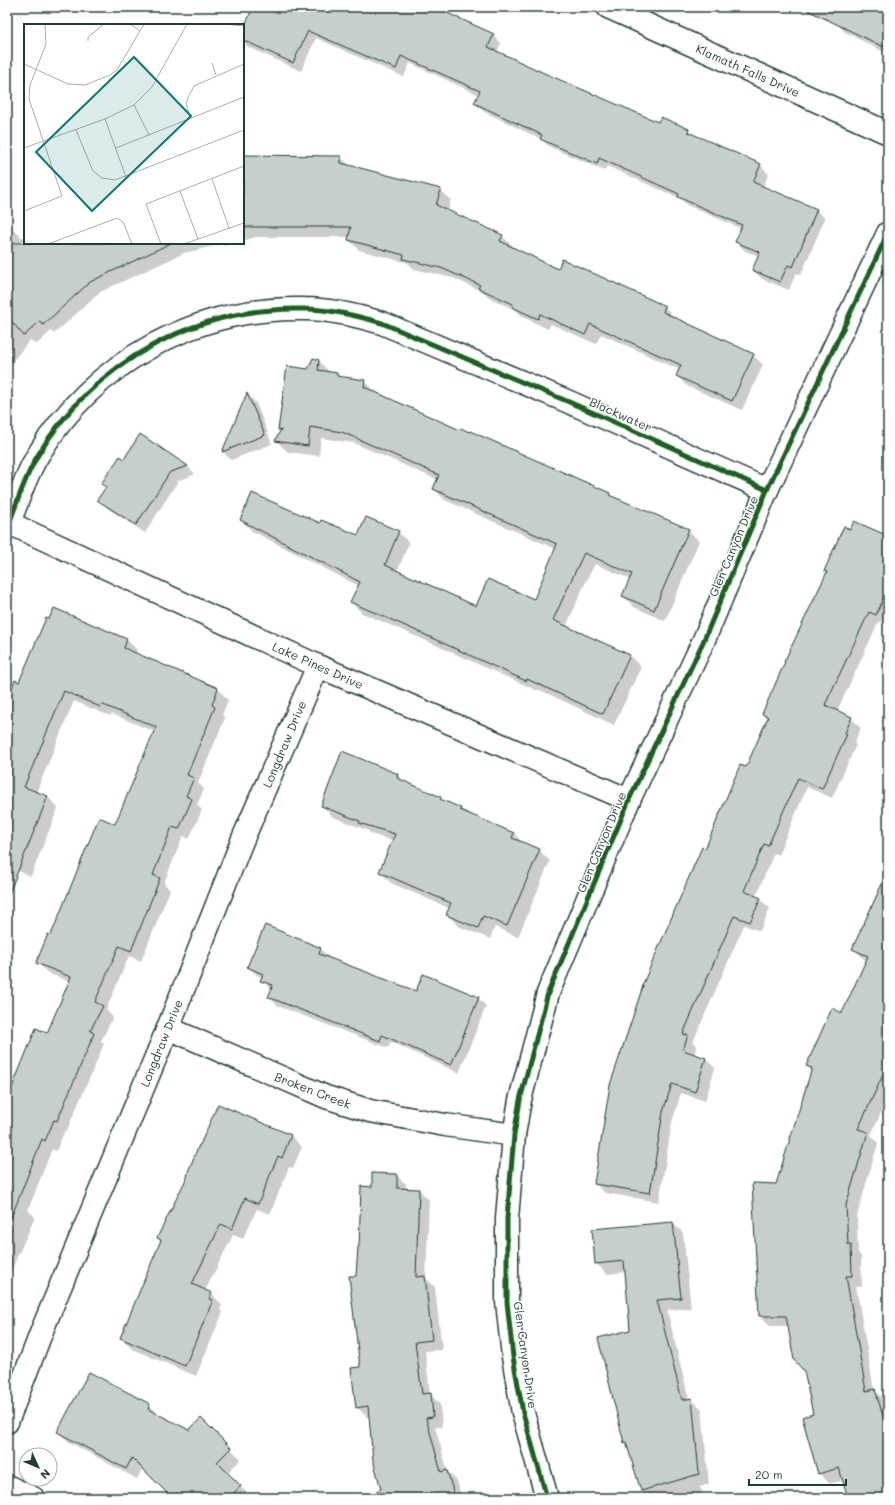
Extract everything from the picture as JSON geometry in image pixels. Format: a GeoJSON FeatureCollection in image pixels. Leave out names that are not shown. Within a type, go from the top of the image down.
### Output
{"type":"FeatureCollection","features":[{"type":"Feature","properties":{"kind":"street","name":"Klamath Falls Drive"},"geometry":{"type":"LineString","coordinates":[[608,7],[888,133]]}},
{"type":"Feature","properties":{"kind":"street","name":"Glen Canyon Drive"},"geometry":{"type":"LineString","coordinates":[[547,1498],[523,1413],[513,1357],[507,1302],[507,1218],[514,1135],[520,1100],[548,993],[629,800],[703,642],[767,490],[888,233]]}},
{"type":"Feature","properties":{"kind":"street","name":"Blackwater"},"geometry":{"type":"LineString","coordinates":[[8,525],[26,477],[38,456],[66,415],[100,380],[140,352],[183,330],[230,315],[249,312],[306,309],[356,316],[382,323],[576,405],[767,490]]}},
{"type":"Feature","properties":{"kind":"street","name":"Lake Pines Drive"},"geometry":{"type":"LineString","coordinates":[[8,525],[318,666],[629,800]]}},
{"type":"Feature","properties":{"kind":"street","name":"Longdraw Drive"},"geometry":{"type":"LineString","coordinates":[[7,1422],[43,1328],[168,1028],[242,841],[318,666]]}},
{"type":"Feature","properties":{"kind":"street","name":"Broken Creek"},"geometry":{"type":"LineString","coordinates":[[168,1028],[326,1097],[370,1111],[445,1125],[514,1135]]}},
{"type":"Feature","properties":{"kind":"street"},"geometry":{"type":"LineString","coordinates":[[7,1486],[33,1498]]}},
{"type":"Feature","properties":{"kind":"building"},"geometry":{"type":"Polygon","coordinates":[[[253,7],[434,7],[494,34],[488,47],[658,122],[661,117],[689,129],[688,132],[761,164],[753,182],[817,209],[793,267],[788,265],[780,282],[752,270],[760,252],[735,242],[742,225],[678,197],[679,194],[599,158],[597,164],[540,139],[542,135],[474,103],[480,91],[401,56],[396,69],[308,31],[293,63],[244,40],[244,28],[253,7]]]}},
{"type":"Feature","properties":{"kind":"building"},"geometry":{"type":"Polygon","coordinates":[[[801,7],[888,7],[888,49],[801,7]]]}},
{"type":"Feature","properties":{"kind":"building"},"geometry":{"type":"Polygon","coordinates":[[[244,155],[341,156],[341,163],[441,189],[436,205],[503,235],[500,241],[558,269],[562,259],[665,306],[663,312],[754,354],[732,401],[676,376],[681,365],[590,324],[585,335],[540,314],[538,319],[512,307],[513,304],[478,288],[480,285],[441,268],[403,259],[404,255],[348,240],[351,227],[244,227],[244,155]]]}},
{"type":"Feature","properties":{"kind":"building"},"geometry":{"type":"Polygon","coordinates":[[[7,243],[169,244],[90,282],[43,325],[40,321],[24,336],[7,316],[7,243]]]}},
{"type":"Feature","properties":{"kind":"building"},"geometry":{"type":"Polygon","coordinates":[[[313,358],[319,360],[318,370],[337,373],[337,376],[365,380],[364,387],[460,430],[461,428],[469,432],[470,431],[610,493],[609,495],[689,529],[654,610],[622,596],[632,574],[584,553],[576,570],[553,620],[630,655],[603,714],[527,679],[526,681],[350,602],[360,582],[240,520],[252,493],[320,523],[321,520],[358,535],[366,517],[399,531],[385,565],[476,606],[488,579],[534,599],[557,544],[433,489],[439,475],[342,432],[310,427],[308,446],[275,441],[281,429],[278,430],[287,366],[308,369],[313,358]]]}},
{"type":"Feature","properties":{"kind":"building"},"geometry":{"type":"Polygon","coordinates":[[[247,393],[265,435],[222,452],[247,393]]]}},
{"type":"Feature","properties":{"kind":"building"},"geometry":{"type":"Polygon","coordinates":[[[140,434],[188,466],[170,472],[136,525],[97,500],[106,487],[101,484],[120,456],[124,459],[140,434]]]}},
{"type":"Feature","properties":{"kind":"building"},"geometry":{"type":"Polygon","coordinates":[[[854,521],[888,536],[888,588],[876,615],[869,612],[825,705],[852,717],[845,733],[847,734],[822,789],[798,778],[768,846],[764,844],[744,891],[761,898],[750,922],[734,916],[683,1034],[688,1035],[683,1050],[706,1058],[695,1092],[672,1084],[663,1112],[650,1193],[594,1184],[610,1085],[642,986],[702,847],[705,849],[740,765],[746,767],[768,717],[762,714],[784,662],[827,572],[824,571],[844,526],[850,530],[854,521]]]}},
{"type":"Feature","properties":{"kind":"building"},"geometry":{"type":"Polygon","coordinates":[[[54,608],[127,639],[124,648],[218,688],[212,705],[215,707],[187,775],[194,778],[186,796],[192,799],[179,829],[172,827],[153,875],[160,878],[131,951],[119,946],[95,1002],[103,1006],[90,1031],[94,1033],[88,1048],[57,1121],[54,1120],[45,1141],[42,1139],[9,1223],[7,1223],[7,1100],[36,1028],[47,1033],[71,977],[36,963],[48,934],[51,935],[99,817],[115,824],[156,727],[101,704],[100,707],[64,691],[24,787],[48,796],[7,896],[7,699],[15,680],[19,682],[46,618],[49,619],[54,608]]]}},
{"type":"Feature","properties":{"kind":"building"},"geometry":{"type":"Polygon","coordinates":[[[342,751],[398,774],[397,778],[441,797],[440,799],[461,808],[460,810],[514,833],[512,838],[540,849],[507,926],[483,916],[478,928],[446,915],[451,903],[379,872],[395,834],[359,823],[360,821],[321,806],[342,751]]]}},
{"type":"Feature","properties":{"kind":"building"},"geometry":{"type":"Polygon","coordinates":[[[888,871],[888,1064],[858,1129],[868,1132],[846,1205],[848,1245],[851,1245],[852,1276],[846,1276],[866,1391],[875,1389],[888,1433],[888,1498],[848,1498],[839,1468],[818,1474],[802,1417],[813,1414],[804,1371],[794,1360],[786,1316],[759,1316],[752,1183],[776,1184],[812,1068],[806,1066],[832,1008],[842,1013],[868,956],[852,949],[888,871]]]}},
{"type":"Feature","properties":{"kind":"building"},"geometry":{"type":"Polygon","coordinates":[[[265,925],[321,948],[319,954],[416,991],[423,974],[479,997],[451,1065],[382,1035],[380,1041],[268,997],[273,985],[260,981],[263,974],[247,967],[265,925]]]}},
{"type":"Feature","properties":{"kind":"building"},"geometry":{"type":"Polygon","coordinates":[[[218,1104],[291,1135],[282,1158],[278,1156],[258,1204],[245,1198],[232,1229],[221,1224],[192,1284],[212,1293],[209,1299],[213,1300],[185,1366],[120,1338],[161,1240],[157,1238],[188,1175],[187,1174],[199,1145],[218,1104]]]}},
{"type":"Feature","properties":{"kind":"building"},"geometry":{"type":"Polygon","coordinates":[[[372,1173],[397,1174],[397,1188],[419,1189],[416,1277],[425,1276],[432,1340],[415,1342],[422,1394],[431,1393],[433,1417],[426,1418],[441,1472],[447,1470],[455,1498],[377,1498],[376,1491],[381,1489],[373,1460],[368,1406],[356,1408],[351,1368],[360,1367],[349,1276],[356,1276],[359,1247],[361,1186],[372,1187],[372,1173]]]}},
{"type":"Feature","properties":{"kind":"building"},"geometry":{"type":"Polygon","coordinates":[[[673,1222],[681,1298],[657,1300],[682,1400],[692,1398],[699,1474],[641,1491],[626,1442],[624,1443],[598,1338],[630,1330],[624,1261],[595,1264],[592,1229],[673,1222]]]}},
{"type":"Feature","properties":{"kind":"building"},"geometry":{"type":"Polygon","coordinates":[[[89,1372],[150,1404],[148,1409],[189,1430],[201,1418],[231,1448],[217,1462],[241,1486],[228,1498],[172,1498],[132,1458],[126,1469],[57,1432],[89,1372]]]}},
{"type":"Feature","properties":{"kind":"cycle path"},"geometry":{"type":"LineString","coordinates":[[547,1498],[523,1413],[513,1357],[507,1302],[507,1218],[514,1135],[520,1100],[548,993],[629,800],[703,642],[767,490],[888,233]]}},
{"type":"Feature","properties":{"kind":"cycle path"},"geometry":{"type":"LineString","coordinates":[[7,528],[25,482],[38,455],[61,422],[88,393],[118,367],[152,346],[187,329],[225,317],[265,311],[305,309],[324,310],[354,315],[382,323],[569,402],[767,490]]}}]}
